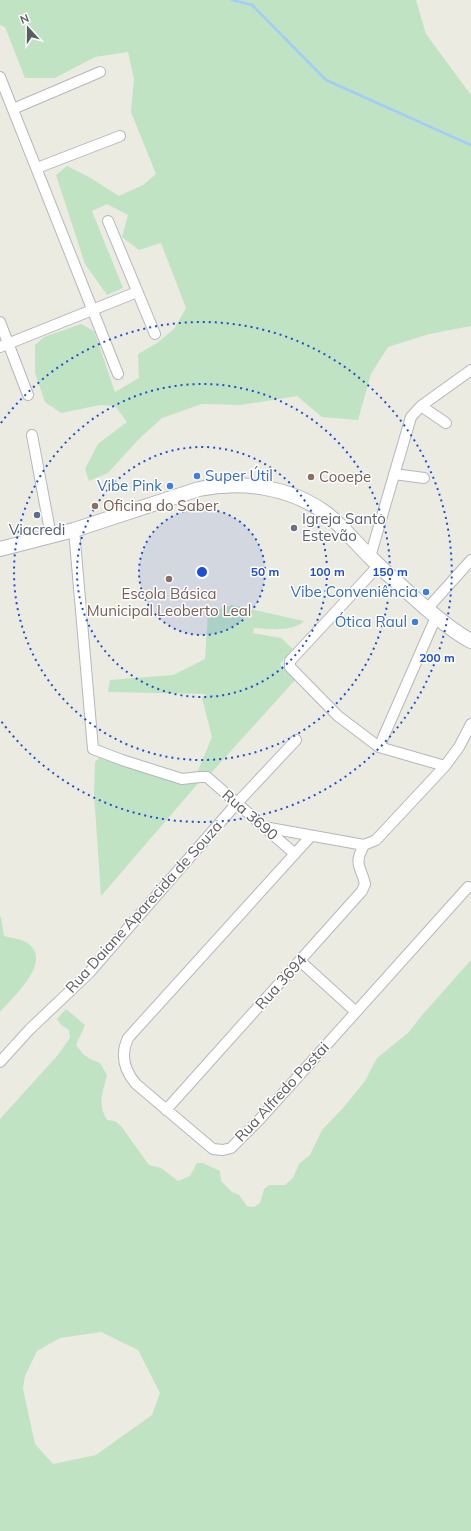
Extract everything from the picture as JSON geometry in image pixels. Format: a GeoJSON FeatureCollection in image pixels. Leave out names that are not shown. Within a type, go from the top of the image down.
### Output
{"type":"FeatureCollection","features":[{"type":"Feature","properties":{"kind":"street"},"geometry":{"type":"LineString","coordinates":[[12,109],[100,72]]}},
{"type":"Feature","properties":{"kind":"street"},"geometry":{"type":"LineString","coordinates":[[0,77],[118,374]]}},
{"type":"Feature","properties":{"kind":"street"},"geometry":{"type":"LineString","coordinates":[[37,168],[120,136]]}},
{"type":"Feature","properties":{"kind":"street"},"geometry":{"type":"LineString","coordinates":[[108,221],[155,334]]}},
{"type":"Feature","properties":{"kind":"street"},"geometry":{"type":"LineString","coordinates":[[4,346],[137,292]]}},
{"type":"Feature","properties":{"kind":"street"},"geometry":{"type":"LineString","coordinates":[[0,322],[4,346],[28,395]]}},
{"type":"Feature","properties":{"kind":"street"},"geometry":{"type":"LineString","coordinates":[[445,766],[379,747],[338,716],[290,667],[289,664],[374,561],[394,474],[411,417],[421,406],[471,370]]}},
{"type":"Feature","properties":{"kind":"street"},"geometry":{"type":"LineString","coordinates":[[421,406],[446,424]]}},
{"type":"Feature","properties":{"kind":"street"},"geometry":{"type":"LineString","coordinates":[[32,435],[51,536]]}},
{"type":"Feature","properties":{"kind":"street"},"geometry":{"type":"LineString","coordinates":[[394,474],[424,478]]}},
{"type":"Feature","properties":{"kind":"street"},"geometry":{"type":"LineString","coordinates":[[0,549],[74,530],[212,486],[245,486],[282,491],[307,501],[328,515],[352,537],[374,561],[432,613],[450,628],[471,641]]}},
{"type":"Feature","properties":{"kind":"street","name":"Rua 3690"},"geometry":{"type":"LineString","coordinates":[[74,530],[93,749],[182,779],[204,776],[295,854]]}},
{"type":"Feature","properties":{"kind":"street"},"geometry":{"type":"LineString","coordinates":[[379,747],[432,613],[471,560]]}},
{"type":"Feature","properties":{"kind":"street"},"geometry":{"type":"LineString","coordinates":[[264,827],[364,846],[376,840],[445,766],[459,747],[471,724]]}},
{"type":"Feature","properties":{"kind":"street","name":"Rua Daiane Aparecida de Souza"},"geometry":{"type":"LineString","coordinates":[[0,1062],[30,1029],[89,973],[237,803],[296,740]]}},
{"type":"Feature","properties":{"kind":"street","name":"Rua Alfredo Postai"},"geometry":{"type":"LineString","coordinates":[[311,836],[128,1038],[124,1047],[125,1067],[129,1076],[136,1084],[213,1148],[223,1150],[231,1148],[260,1119],[468,887]]}},
{"type":"Feature","properties":{"kind":"street","name":"Rua 3694"},"geometry":{"type":"LineString","coordinates":[[166,1110],[362,891],[365,884],[359,868],[358,857],[364,846]]}},
{"type":"Feature","properties":{"kind":"street"},"geometry":{"type":"LineString","coordinates":[[300,961],[356,1012]]}},
{"type":"Feature","properties":{"kind":"green space"},"geometry":{"type":"Polygon","coordinates":[[[0,0],[416,0],[426,34],[471,95],[471,326],[429,334],[388,347],[371,374],[358,420],[322,417],[297,396],[241,405],[202,404],[162,418],[138,440],[108,473],[89,481],[85,469],[98,444],[127,422],[115,406],[100,405],[61,413],[45,402],[35,373],[35,345],[44,337],[81,324],[94,331],[115,392],[139,378],[138,354],[157,343],[174,329],[186,308],[161,243],[139,250],[122,237],[128,215],[107,204],[92,211],[123,288],[107,295],[85,264],[56,175],[67,166],[89,177],[119,196],[143,185],[156,174],[131,112],[134,79],[128,52],[95,57],[55,78],[25,78],[5,27],[0,25],[0,0]]]}},
{"type":"Feature","properties":{"kind":"green space"},"geometry":{"type":"Polygon","coordinates":[[[232,605],[304,621],[294,627],[288,628],[254,628],[253,633],[281,638],[293,649],[280,664],[296,679],[211,773],[197,773],[212,737],[202,698],[206,694],[108,692],[110,680],[173,675],[205,659],[208,613],[232,605]]]}},
{"type":"Feature","properties":{"kind":"green space"},"geometry":{"type":"Polygon","coordinates":[[[99,758],[162,778],[201,780],[101,896],[94,794],[95,762],[99,758]]]}},
{"type":"Feature","properties":{"kind":"green space"},"geometry":{"type":"Polygon","coordinates":[[[0,916],[4,936],[25,941],[30,945],[35,953],[36,962],[33,971],[20,990],[0,1012],[0,916]]]}},
{"type":"Feature","properties":{"kind":"green space"},"geometry":{"type":"Polygon","coordinates":[[[471,960],[471,1531],[0,1531],[0,1119],[57,1056],[70,1038],[69,1030],[61,1025],[57,1019],[66,1009],[85,1025],[76,1045],[83,1054],[100,1063],[107,1075],[102,1098],[102,1109],[104,1114],[107,1120],[115,1121],[121,1126],[149,1165],[161,1168],[178,1181],[190,1176],[197,1163],[203,1163],[220,1171],[221,1181],[232,1192],[239,1195],[247,1206],[254,1207],[260,1203],[264,1189],[269,1185],[285,1185],[293,1178],[299,1164],[310,1155],[322,1130],[343,1108],[365,1081],[377,1058],[408,1033],[471,960]],[[101,1332],[60,1338],[37,1351],[25,1376],[23,1389],[35,1444],[53,1464],[96,1455],[152,1415],[160,1393],[138,1350],[101,1332]]]}},
{"type":"Feature","properties":{"kind":"waterway"},"geometry":{"type":"LineString","coordinates":[[232,0],[252,5],[326,80],[471,145]]}},
{"type":"Feature","properties":{"kind":"place","name":"Super Útil"},"geometry":{"type":"Point","coordinates":[197,476]}},
{"type":"Feature","properties":{"kind":"place","name":"Cooepe"},"geometry":{"type":"Point","coordinates":[311,477]}},
{"type":"Feature","properties":{"kind":"place","name":"Vibe Pink"},"geometry":{"type":"Point","coordinates":[170,486]}},
{"type":"Feature","properties":{"kind":"place","name":"Oficina do Saber"},"geometry":{"type":"Point","coordinates":[95,506]}},
{"type":"Feature","properties":{"kind":"place","name":"Viacredi"},"geometry":{"type":"Point","coordinates":[37,515]}},
{"type":"Feature","properties":{"kind":"place","name":"Igreja Santo Estevão"},"geometry":{"type":"Point","coordinates":[294,528]}},
{"type":"Feature","properties":{"kind":"place","name":"Escola Básica Municipal Leoberto Leal"},"geometry":{"type":"Point","coordinates":[169,579]}},
{"type":"Feature","properties":{"kind":"place","name":"Vibe Conveniência"},"geometry":{"type":"Point","coordinates":[426,592]}},
{"type":"Feature","properties":{"kind":"place","name":"Ótica Raul"},"geometry":{"type":"Point","coordinates":[415,622]}}]}
